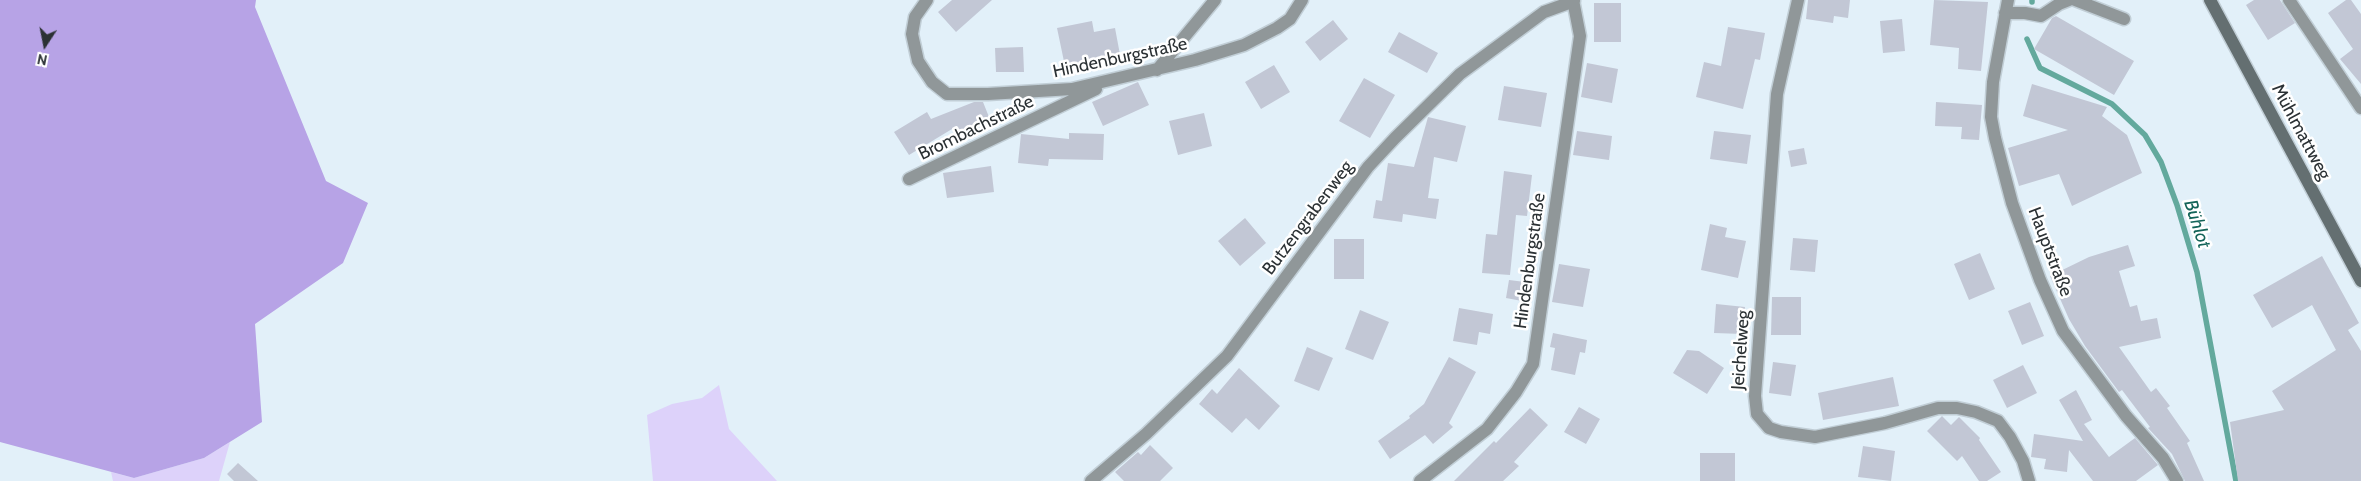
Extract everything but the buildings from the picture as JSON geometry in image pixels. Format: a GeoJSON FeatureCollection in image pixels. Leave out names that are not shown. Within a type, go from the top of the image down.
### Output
{"type":"FeatureCollection","features":[{"type":"Feature","properties":{"kind":"main road","name":"Mühlmattweg"},"geometry":{"type":"LineString","coordinates":[[2210,0],[2361,281]]}},
{"type":"Feature","properties":{"kind":"street","name":"Hindenburgstraße"},"geometry":{"type":"LineString","coordinates":[[927,0],[915,17],[912,34],[918,61],[932,82],[947,94],[1046,92],[1112,81],[1157,70],[1244,45],[1290,19],[1302,0]]}},
{"type":"Feature","properties":{"kind":"street"},"geometry":{"type":"LineString","coordinates":[[1157,70],[1215,0]]}},
{"type":"Feature","properties":{"kind":"street","name":"Hindenburgstraße"},"geometry":{"type":"LineString","coordinates":[[1420,481],[1487,429],[1516,392],[1533,364],[1580,36],[1573,0]]}},
{"type":"Feature","properties":{"kind":"street","name":"Butzengrabenweg"},"geometry":{"type":"LineString","coordinates":[[1091,481],[1146,434],[1226,356],[1368,167],[1395,138],[1460,74],[1544,12],[1573,0]]}},
{"type":"Feature","properties":{"kind":"street","name":"Jeichelweg"},"geometry":{"type":"LineString","coordinates":[[1798,0],[1777,94],[1754,396],[1757,414],[1769,428],[1781,432],[1815,437],[1885,423],[1938,408],[1957,408],[1976,412],[1998,422],[2010,437],[2022,461],[2029,481]]}},
{"type":"Feature","properties":{"kind":"street","name":"Hauptstraße"},"geometry":{"type":"LineString","coordinates":[[2008,0],[1993,82],[1991,117],[2012,203],[2040,280],[2063,331],[2077,354],[2126,416],[2163,458],[2176,481]]}},
{"type":"Feature","properties":{"kind":"street"},"geometry":{"type":"LineString","coordinates":[[2005,14],[2025,13],[2041,16],[2069,0]]}},
{"type":"Feature","properties":{"kind":"street"},"geometry":{"type":"LineString","coordinates":[[2075,0],[2124,19]]}},
{"type":"Feature","properties":{"kind":"street"},"geometry":{"type":"LineString","coordinates":[[2289,0],[2361,108]]}},
{"type":"Feature","properties":{"kind":"street","name":"Brombachstraße"},"geometry":{"type":"LineString","coordinates":[[909,179],[1112,81]]}},
{"type":"Feature","properties":{"kind":"shaded area"},"geometry":{"type":"Polygon","coordinates":[[[0,0],[256,0],[255,7],[326,181],[368,203],[343,263],[255,324],[262,422],[204,458],[134,478],[0,442],[0,0]]]}},
{"type":"Feature","properties":{"kind":"shaded area"},"geometry":{"type":"Polygon","coordinates":[[[719,385],[729,429],[777,481],[653,481],[647,415],[672,404],[702,398],[719,385]]]}},
{"type":"Feature","properties":{"kind":"shaded area"},"geometry":{"type":"Polygon","coordinates":[[[230,442],[219,481],[113,481],[111,472],[134,478],[204,458],[230,442]]]}},
{"type":"Feature","properties":{"kind":"waterway","name":"Bühlot"},"geometry":{"type":"LineString","coordinates":[[2027,39],[2040,68],[2112,104],[2145,135],[2161,162],[2177,205],[2197,272],[2236,481]]}}]}
